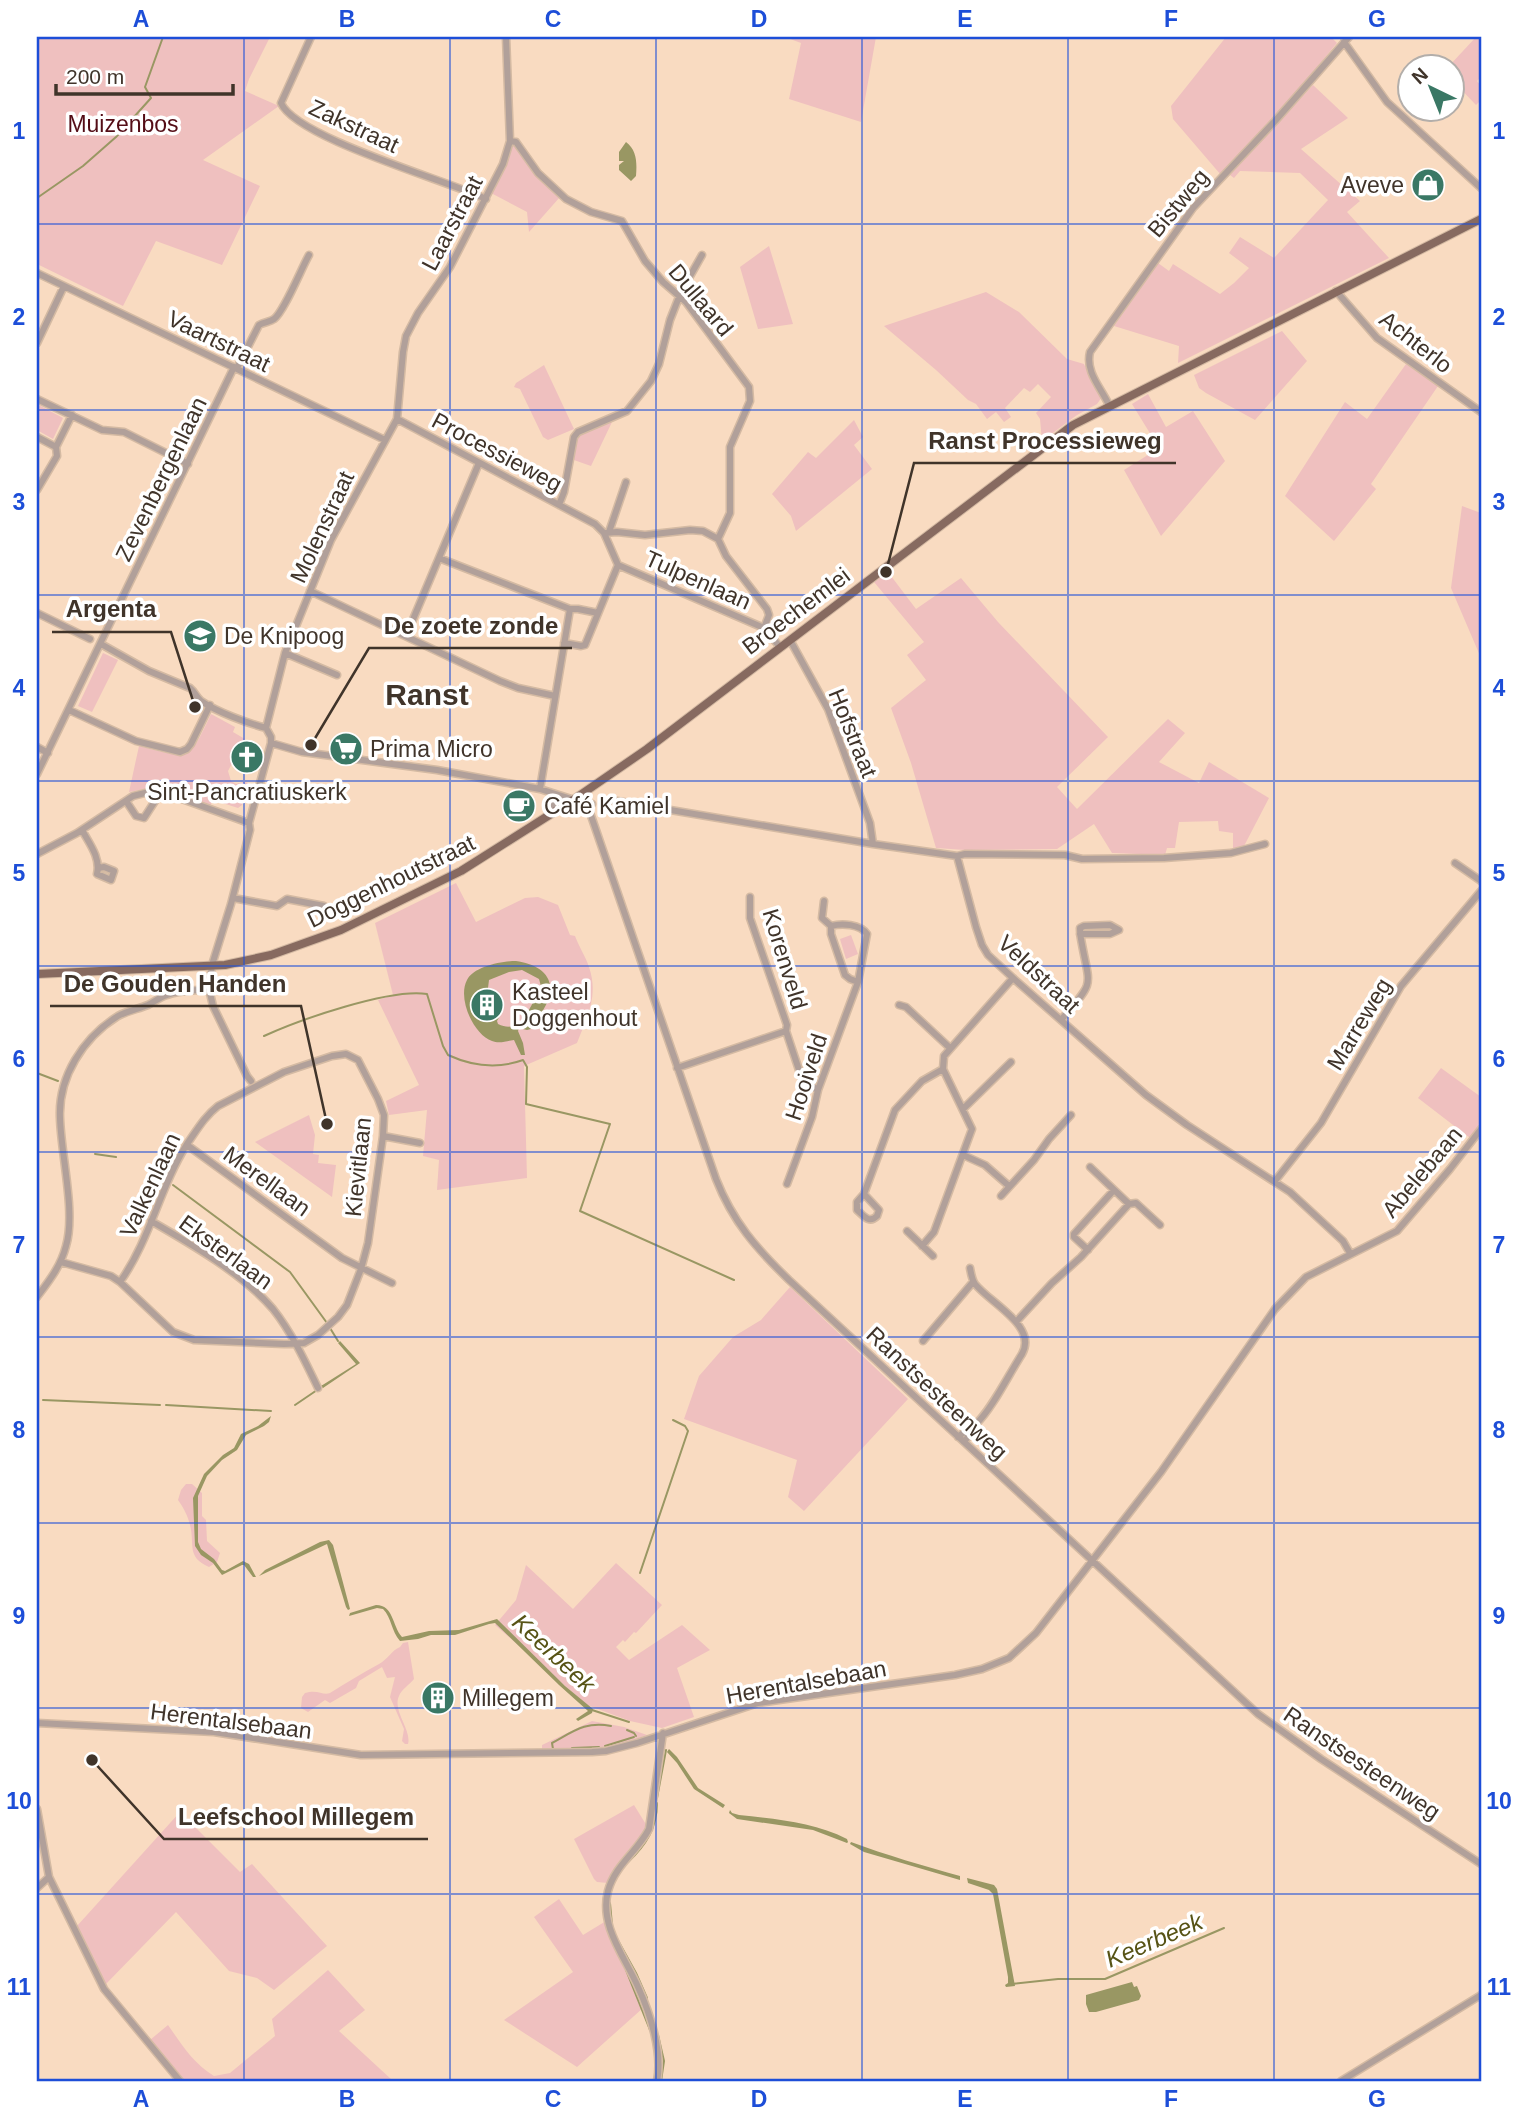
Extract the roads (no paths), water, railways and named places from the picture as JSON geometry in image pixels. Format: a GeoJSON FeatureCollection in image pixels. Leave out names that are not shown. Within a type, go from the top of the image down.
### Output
{"type":"FeatureCollection","features":[{"type":"Feature","properties":{"kind":"main road","name":"Broechemlei"},"geometry":{"type":"LineString","coordinates":[[573,800],[647,749],[1073,425],[1481,219]]}},
{"type":"Feature","properties":{"kind":"main road","name":"Doggenhoutstraat"},"geometry":{"type":"LineString","coordinates":[[37,974],[225,965],[280,952],[341,930],[474,863],[573,800]]}},
{"type":"Feature","properties":{"kind":"street","name":"Zakstraat"},"geometry":{"type":"LineString","coordinates":[[311,37],[281,103],[286,113],[334,140],[486,199]]}},
{"type":"Feature","properties":{"kind":"street","name":"Laarstraat"},"geometry":{"type":"LineString","coordinates":[[397,419],[406,336],[418,313],[450,267],[503,164],[510,141],[506,37]]}},
{"type":"Feature","properties":{"kind":"street","name":"Bistweg"},"geometry":{"type":"LineString","coordinates":[[1109,405],[1090,370],[1090,352],[1193,208],[1346,40],[1387,102],[1481,188]]}},
{"type":"Feature","properties":{"kind":"street","name":"Dullaard"},"geometry":{"type":"LineString","coordinates":[[510,141],[516,142],[538,173],[566,199],[592,212],[622,220],[645,261],[685,302],[751,391],[750,401],[730,447],[730,513],[718,539]]}},
{"type":"Feature","properties":{"kind":"street"},"geometry":{"type":"LineString","coordinates":[[559,505],[564,492],[573,437],[578,432],[627,411],[651,381],[659,364],[670,320],[702,254]]}},
{"type":"Feature","properties":{"kind":"street","name":"Zevenbergenlaan"},"geometry":{"type":"LineString","coordinates":[[37,774],[235,368],[259,325],[276,318],[309,255]]}},
{"type":"Feature","properties":{"kind":"street","name":"Vaartstraat"},"geometry":{"type":"LineString","coordinates":[[37,273],[385,440]]}},
{"type":"Feature","properties":{"kind":"street"},"geometry":{"type":"LineString","coordinates":[[37,343],[64,286]]}},
{"type":"Feature","properties":{"kind":"street","name":"Achterlo"},"geometry":{"type":"LineString","coordinates":[[1336,291],[1377,338],[1481,412]]}},
{"type":"Feature","properties":{"kind":"street"},"geometry":{"type":"LineString","coordinates":[[37,399],[102,430],[124,432],[188,464]]}},
{"type":"Feature","properties":{"kind":"street"},"geometry":{"type":"LineString","coordinates":[[37,490],[57,456],[55,447],[72,415]]}},
{"type":"Feature","properties":{"kind":"street","name":"Molenstraat"},"geometry":{"type":"LineString","coordinates":[[265,728],[285,653],[331,540],[397,419]]}},
{"type":"Feature","properties":{"kind":"street","name":"Processieweg"},"geometry":{"type":"LineString","coordinates":[[397,419],[581,516],[606,532]]}},
{"type":"Feature","properties":{"kind":"street"},"geometry":{"type":"LineString","coordinates":[[37,437],[55,447]]}},
{"type":"Feature","properties":{"kind":"street"},"geometry":{"type":"LineString","coordinates":[[407,636],[479,463]]}},
{"type":"Feature","properties":{"kind":"street"},"geometry":{"type":"LineString","coordinates":[[564,643],[585,645],[618,565],[606,532],[626,482]]}},
{"type":"Feature","properties":{"kind":"street"},"geometry":{"type":"LineString","coordinates":[[606,532],[645,535],[690,530],[703,531],[718,539],[726,556],[767,609],[769,615],[764,628],[780,647]]}},
{"type":"Feature","properties":{"kind":"street"},"geometry":{"type":"LineString","coordinates":[[439,558],[570,609],[598,613]]}},
{"type":"Feature","properties":{"kind":"street","name":"Tulpenlaan"},"geometry":{"type":"LineString","coordinates":[[618,565],[764,628]]}},
{"type":"Feature","properties":{"kind":"street"},"geometry":{"type":"LineString","coordinates":[[310,591],[518,688],[555,696]]}},
{"type":"Feature","properties":{"kind":"street"},"geometry":{"type":"LineString","coordinates":[[540,789],[570,609]]}},
{"type":"Feature","properties":{"kind":"street"},"geometry":{"type":"LineString","coordinates":[[37,613],[90,639]]}},
{"type":"Feature","properties":{"kind":"street","name":"Hofstraat"},"geometry":{"type":"LineString","coordinates":[[790,640],[828,709],[870,823],[873,844]]}},
{"type":"Feature","properties":{"kind":"street"},"geometry":{"type":"LineString","coordinates":[[101,644],[149,671],[190,688],[199,699],[237,719],[265,728],[271,737],[233,898],[212,965],[209,989],[213,1006],[253,1084]]}},
{"type":"Feature","properties":{"kind":"street"},"geometry":{"type":"LineString","coordinates":[[285,653],[337,675]]}},
{"type":"Feature","properties":{"kind":"street"},"geometry":{"type":"LineString","coordinates":[[69,709],[136,741],[180,751],[191,744],[210,705]]}},
{"type":"Feature","properties":{"kind":"street","name":"Ranstsesteenweg"},"geometry":{"type":"LineString","coordinates":[[271,743],[302,752],[437,770],[540,789],[589,804],[722,1195],[751,1242],[1258,1714],[1300,1745],[1481,1864]]}},
{"type":"Feature","properties":{"kind":"street"},"geometry":{"type":"LineString","coordinates":[[37,747],[48,753]]}},
{"type":"Feature","properties":{"kind":"street"},"geometry":{"type":"LineString","coordinates":[[126,802],[135,816],[144,818],[157,792]]}},
{"type":"Feature","properties":{"kind":"street"},"geometry":{"type":"LineString","coordinates":[[37,854],[82,831],[140,794],[168,794],[249,823]]}},
{"type":"Feature","properties":{"kind":"street"},"geometry":{"type":"LineString","coordinates":[[553,794],[553,813]]}},
{"type":"Feature","properties":{"kind":"street"},"geometry":{"type":"LineString","coordinates":[[611,800],[957,856],[1065,855],[1082,859],[1164,859],[1231,853],[1265,844]]}},
{"type":"Feature","properties":{"kind":"street"},"geometry":{"type":"LineString","coordinates":[[82,831],[95,853],[98,868]]}},
{"type":"Feature","properties":{"kind":"street","name":"Veldstraat"},"geometry":{"type":"LineString","coordinates":[[957,856],[982,945],[988,954],[1166,1110],[1275,1181],[1310,1209],[1343,1241],[1350,1254]]}},
{"type":"Feature","properties":{"kind":"street"},"geometry":{"type":"LineString","coordinates":[[1455,863],[1481,881]]}},
{"type":"Feature","properties":{"kind":"street","name":"Marreweg"},"geometry":{"type":"LineString","coordinates":[[1275,1181],[1321,1123],[1401,986],[1481,891]]}},
{"type":"Feature","properties":{"kind":"street","name":"Korenveld"},"geometry":{"type":"LineString","coordinates":[[750,897],[750,918],[787,1025],[786,1031],[803,1082],[818,1090]]}},
{"type":"Feature","properties":{"kind":"street"},"geometry":{"type":"LineString","coordinates":[[233,898],[277,906],[287,899],[324,906]]}},
{"type":"Feature","properties":{"kind":"street"},"geometry":{"type":"LineString","coordinates":[[824,901],[822,918],[831,926],[831,934],[845,975],[858,982]]}},
{"type":"Feature","properties":{"kind":"street","name":"Hooiveld"},"geometry":{"type":"LineString","coordinates":[[787,1184],[858,982],[867,934],[862,928],[839,924],[831,926]]}},
{"type":"Feature","properties":{"kind":"street"},"geometry":{"type":"LineString","coordinates":[[1061,1020],[1085,993],[1090,981],[1080,934],[1080,928],[1110,926],[1119,930],[1110,934],[1080,934]]}},
{"type":"Feature","properties":{"kind":"street"},"geometry":{"type":"LineString","coordinates":[[922,1245],[934,1232],[972,1129],[943,1069],[944,1056],[1013,978]]}},
{"type":"Feature","properties":{"kind":"street"},"geometry":{"type":"LineString","coordinates":[[37,1297],[53,1276],[67,1245],[70,1226],[60,1118],[64,1084],[76,1058],[90,1037],[119,1015],[167,995],[209,989]]}},
{"type":"Feature","properties":{"kind":"street"},"geometry":{"type":"LineString","coordinates":[[900,1005],[906,1007],[950,1048]]}},
{"type":"Feature","properties":{"kind":"street","name":"Korenveld"},"geometry":{"type":"LineString","coordinates":[[677,1068],[786,1031]]}},
{"type":"Feature","properties":{"kind":"street","name":"Kievitlaan"},"geometry":{"type":"LineString","coordinates":[[253,1084],[332,1056],[346,1054],[359,1060],[384,1115],[368,1243],[362,1269],[342,1313],[318,1335],[304,1343],[295,1344]]}},
{"type":"Feature","properties":{"kind":"street"},"geometry":{"type":"LineString","coordinates":[[963,1109],[1010,1062]]}},
{"type":"Feature","properties":{"kind":"street"},"geometry":{"type":"LineString","coordinates":[[864,1194],[895,1110],[922,1081],[943,1069]]}},
{"type":"Feature","properties":{"kind":"street","name":"Valkenlaan"},"geometry":{"type":"LineString","coordinates":[[120,1282],[134,1261],[177,1159],[209,1113],[253,1084]]}},
{"type":"Feature","properties":{"kind":"street"},"geometry":{"type":"LineString","coordinates":[[1001,1196],[1071,1115]]}},
{"type":"Feature","properties":{"kind":"street","name":"Abelebaan"},"geometry":{"type":"LineString","coordinates":[[1350,1254],[1397,1231],[1481,1129]]}},
{"type":"Feature","properties":{"kind":"street"},"geometry":{"type":"LineString","coordinates":[[383,1136],[421,1143]]}},
{"type":"Feature","properties":{"kind":"street","name":"Merellaan"},"geometry":{"type":"LineString","coordinates":[[187,1145],[342,1258],[362,1269]]}},
{"type":"Feature","properties":{"kind":"street"},"geometry":{"type":"LineString","coordinates":[[963,1155],[985,1164],[1009,1186]]}},
{"type":"Feature","properties":{"kind":"street"},"geometry":{"type":"LineString","coordinates":[[1090,1167],[1129,1204]]}},
{"type":"Feature","properties":{"kind":"street"},"geometry":{"type":"LineString","coordinates":[[1088,1250],[1074,1234],[1114,1190]]}},
{"type":"Feature","properties":{"kind":"street"},"geometry":{"type":"LineString","coordinates":[[1016,1322],[1052,1283],[1088,1250],[1129,1204],[1136,1203],[1160,1225]]}},
{"type":"Feature","properties":{"kind":"street","name":"Eksterlaan"},"geometry":{"type":"LineString","coordinates":[[151,1221],[187,1241],[252,1288],[278,1316],[318,1388]]}},
{"type":"Feature","properties":{"kind":"street"},"geometry":{"type":"LineString","coordinates":[[907,1231],[933,1255]]}},
{"type":"Feature","properties":{"kind":"street","name":"Herentalsebaan"},"geometry":{"type":"LineString","coordinates":[[37,1723],[214,1732],[371,1755],[592,1752],[619,1748],[758,1703],[955,1675],[1001,1663],[1016,1653],[1036,1633],[1161,1472],[1282,1302],[1306,1277],[1350,1254]]}},
{"type":"Feature","properties":{"kind":"street"},"geometry":{"type":"LineString","coordinates":[[61,1262],[111,1276],[182,1337],[194,1340],[295,1344]]}},
{"type":"Feature","properties":{"kind":"street"},"geometry":{"type":"LineString","coordinates":[[964,1442],[1026,1347],[1027,1340],[1016,1322],[973,1282],[970,1268]]}},
{"type":"Feature","properties":{"kind":"street"},"geometry":{"type":"LineString","coordinates":[[362,1269],[391,1283]]}},
{"type":"Feature","properties":{"kind":"street"},"geometry":{"type":"LineString","coordinates":[[923,1340],[973,1282]]}},
{"type":"Feature","properties":{"kind":"street"},"geometry":{"type":"LineString","coordinates":[[958,1437],[974,1426]]}},
{"type":"Feature","properties":{"kind":"street"},"geometry":{"type":"LineString","coordinates":[[657,2081],[659,2059],[652,2029],[639,1989],[609,1926],[606,1906],[607,1894],[616,1870],[649,1829],[663,1733]]}},
{"type":"Feature","properties":{"kind":"street"},"geometry":{"type":"LineString","coordinates":[[37,1809],[49,1877],[104,1989],[180,2081]]}},
{"type":"Feature","properties":{"kind":"street"},"geometry":{"type":"LineString","coordinates":[[37,1888],[49,1877]]}},
{"type":"Feature","properties":{"kind":"street"},"geometry":{"type":"LineString","coordinates":[[1341,2081],[1481,1995]]}},
{"type":"Feature","properties":{"kind":"waterway"},"geometry":{"type":"LineString","coordinates":[[37,198],[83,166],[116,137],[151,98],[145,87],[163,37]]}},
{"type":"Feature","properties":{"kind":"waterway"},"geometry":{"type":"LineString","coordinates":[[264,1036],[321,1014],[368,1000],[411,993],[427,994],[448,1055],[485,1065],[504,1065],[523,1060],[527,1067],[526,1104],[610,1124],[580,1211],[734,1280]]}},
{"type":"Feature","properties":{"kind":"waterway"},"geometry":{"type":"LineString","coordinates":[[37,1073],[58,1081]]}},
{"type":"Feature","properties":{"kind":"waterway"},"geometry":{"type":"LineString","coordinates":[[95,1154],[116,1157]]}},
{"type":"Feature","properties":{"kind":"waterway"},"geometry":{"type":"LineString","coordinates":[[173,1185],[290,1272],[327,1323]]}},
{"type":"Feature","properties":{"kind":"waterway"},"geometry":{"type":"LineString","coordinates":[[330,1328],[338,1341]]}},
{"type":"Feature","properties":{"kind":"waterway"},"geometry":{"type":"LineString","coordinates":[[295,1405],[323,1386]]}},
{"type":"Feature","properties":{"kind":"waterway","name":"Keerbeek"},"geometry":{"type":"LineString","coordinates":[[43,1400],[160,1405]]}},
{"type":"Feature","properties":{"kind":"waterway","name":"Keerbeek"},"geometry":{"type":"LineString","coordinates":[[166,1405],[271,1411]]}},
{"type":"Feature","properties":{"kind":"waterway"},"geometry":{"type":"LineString","coordinates":[[640,1573],[688,1431],[685,1426],[673,1420]]}},
{"type":"Feature","properties":{"kind":"waterway","name":"Keerbeek"},"geometry":{"type":"LineString","coordinates":[[592,1710],[629,1722]]}},
{"type":"Feature","properties":{"kind":"waterway"},"geometry":{"type":"LineString","coordinates":[[553,1749],[552,1743],[580,1728],[611,1726]]}},
{"type":"Feature","properties":{"kind":"waterway","name":"Keerbeek"},"geometry":{"type":"LineString","coordinates":[[627,1730],[636,1736]]}},
{"type":"Feature","properties":{"kind":"waterway"},"geometry":{"type":"LineString","coordinates":[[605,1746],[634,1737]]}},
{"type":"Feature","properties":{"kind":"waterway"},"geometry":{"type":"LineString","coordinates":[[572,1748],[599,1747]]}},
{"type":"Feature","properties":{"kind":"waterway"},"geometry":{"type":"LineString","coordinates":[[657,1798],[666,1750]]}},
{"type":"Feature","properties":{"kind":"waterway"},"geometry":{"type":"LineString","coordinates":[[628,1862],[649,1836],[657,1803]]}},
{"type":"Feature","properties":{"kind":"waterway"},"geometry":{"type":"LineString","coordinates":[[610,1903],[612,1925]]}},
{"type":"Feature","properties":{"kind":"waterway","name":"Keerbeek"},"geometry":{"type":"LineString","coordinates":[[1012,1984],[1058,1979],[1105,1979],[1224,1928]]}},
{"type":"Feature","properties":{"kind":"waterway"},"geometry":{"type":"LineString","coordinates":[[616,1937],[647,1998]]}},
{"type":"Feature","properties":{"kind":"waterway"},"geometry":{"type":"LineString","coordinates":[[626,1970],[650,2030]]}},
{"type":"Feature","properties":{"kind":"waterway"},"geometry":{"type":"LineString","coordinates":[[658,2035],[664,2061],[661,2081]]}},
{"type":"Feature","properties":{"kind":"place","name":"Aveve"},"geometry":{"type":"Point","coordinates":[1428,185]}},
{"type":"Feature","properties":{"kind":"place","name":"Ranst Processieweg"},"geometry":{"type":"Point","coordinates":[886,572]}},
{"type":"Feature","properties":{"kind":"place","name":"De Knipoog"},"geometry":{"type":"Point","coordinates":[200,636]}},
{"type":"Feature","properties":{"kind":"place","name":"Argenta"},"geometry":{"type":"Point","coordinates":[195,707]}},
{"type":"Feature","properties":{"kind":"place","name":"De zoete zonde"},"geometry":{"type":"Point","coordinates":[311,745]}},
{"type":"Feature","properties":{"kind":"place","name":"Prima Micro"},"geometry":{"type":"Point","coordinates":[346,749]}},
{"type":"Feature","properties":{"kind":"place","name":"Sint-Pancratiuskerk"},"geometry":{"type":"Point","coordinates":[247,757]}},
{"type":"Feature","properties":{"kind":"place","name":"Café Kamiel"},"geometry":{"type":"Point","coordinates":[519,806]}},
{"type":"Feature","properties":{"kind":"place","name":"Kasteel Doggenhout"},"geometry":{"type":"Point","coordinates":[487,1005]}},
{"type":"Feature","properties":{"kind":"place","name":"De Gouden Handen"},"geometry":{"type":"Point","coordinates":[327,1124]}},
{"type":"Feature","properties":{"kind":"place","name":"Millegem"},"geometry":{"type":"Point","coordinates":[438,1698]}},
{"type":"Feature","properties":{"kind":"place","name":"Leefschool Millegem"},"geometry":{"type":"Point","coordinates":[92,1760]}},
{"type":"Feature","properties":{"kind":"district","name":"Ranst"},"geometry":{"type":"Point","coordinates":[427,694]}},
{"type":"Feature","properties":{"kind":"park label","name":"Muizenbos"},"geometry":{"type":"Point","coordinates":[123,124]}}]}
